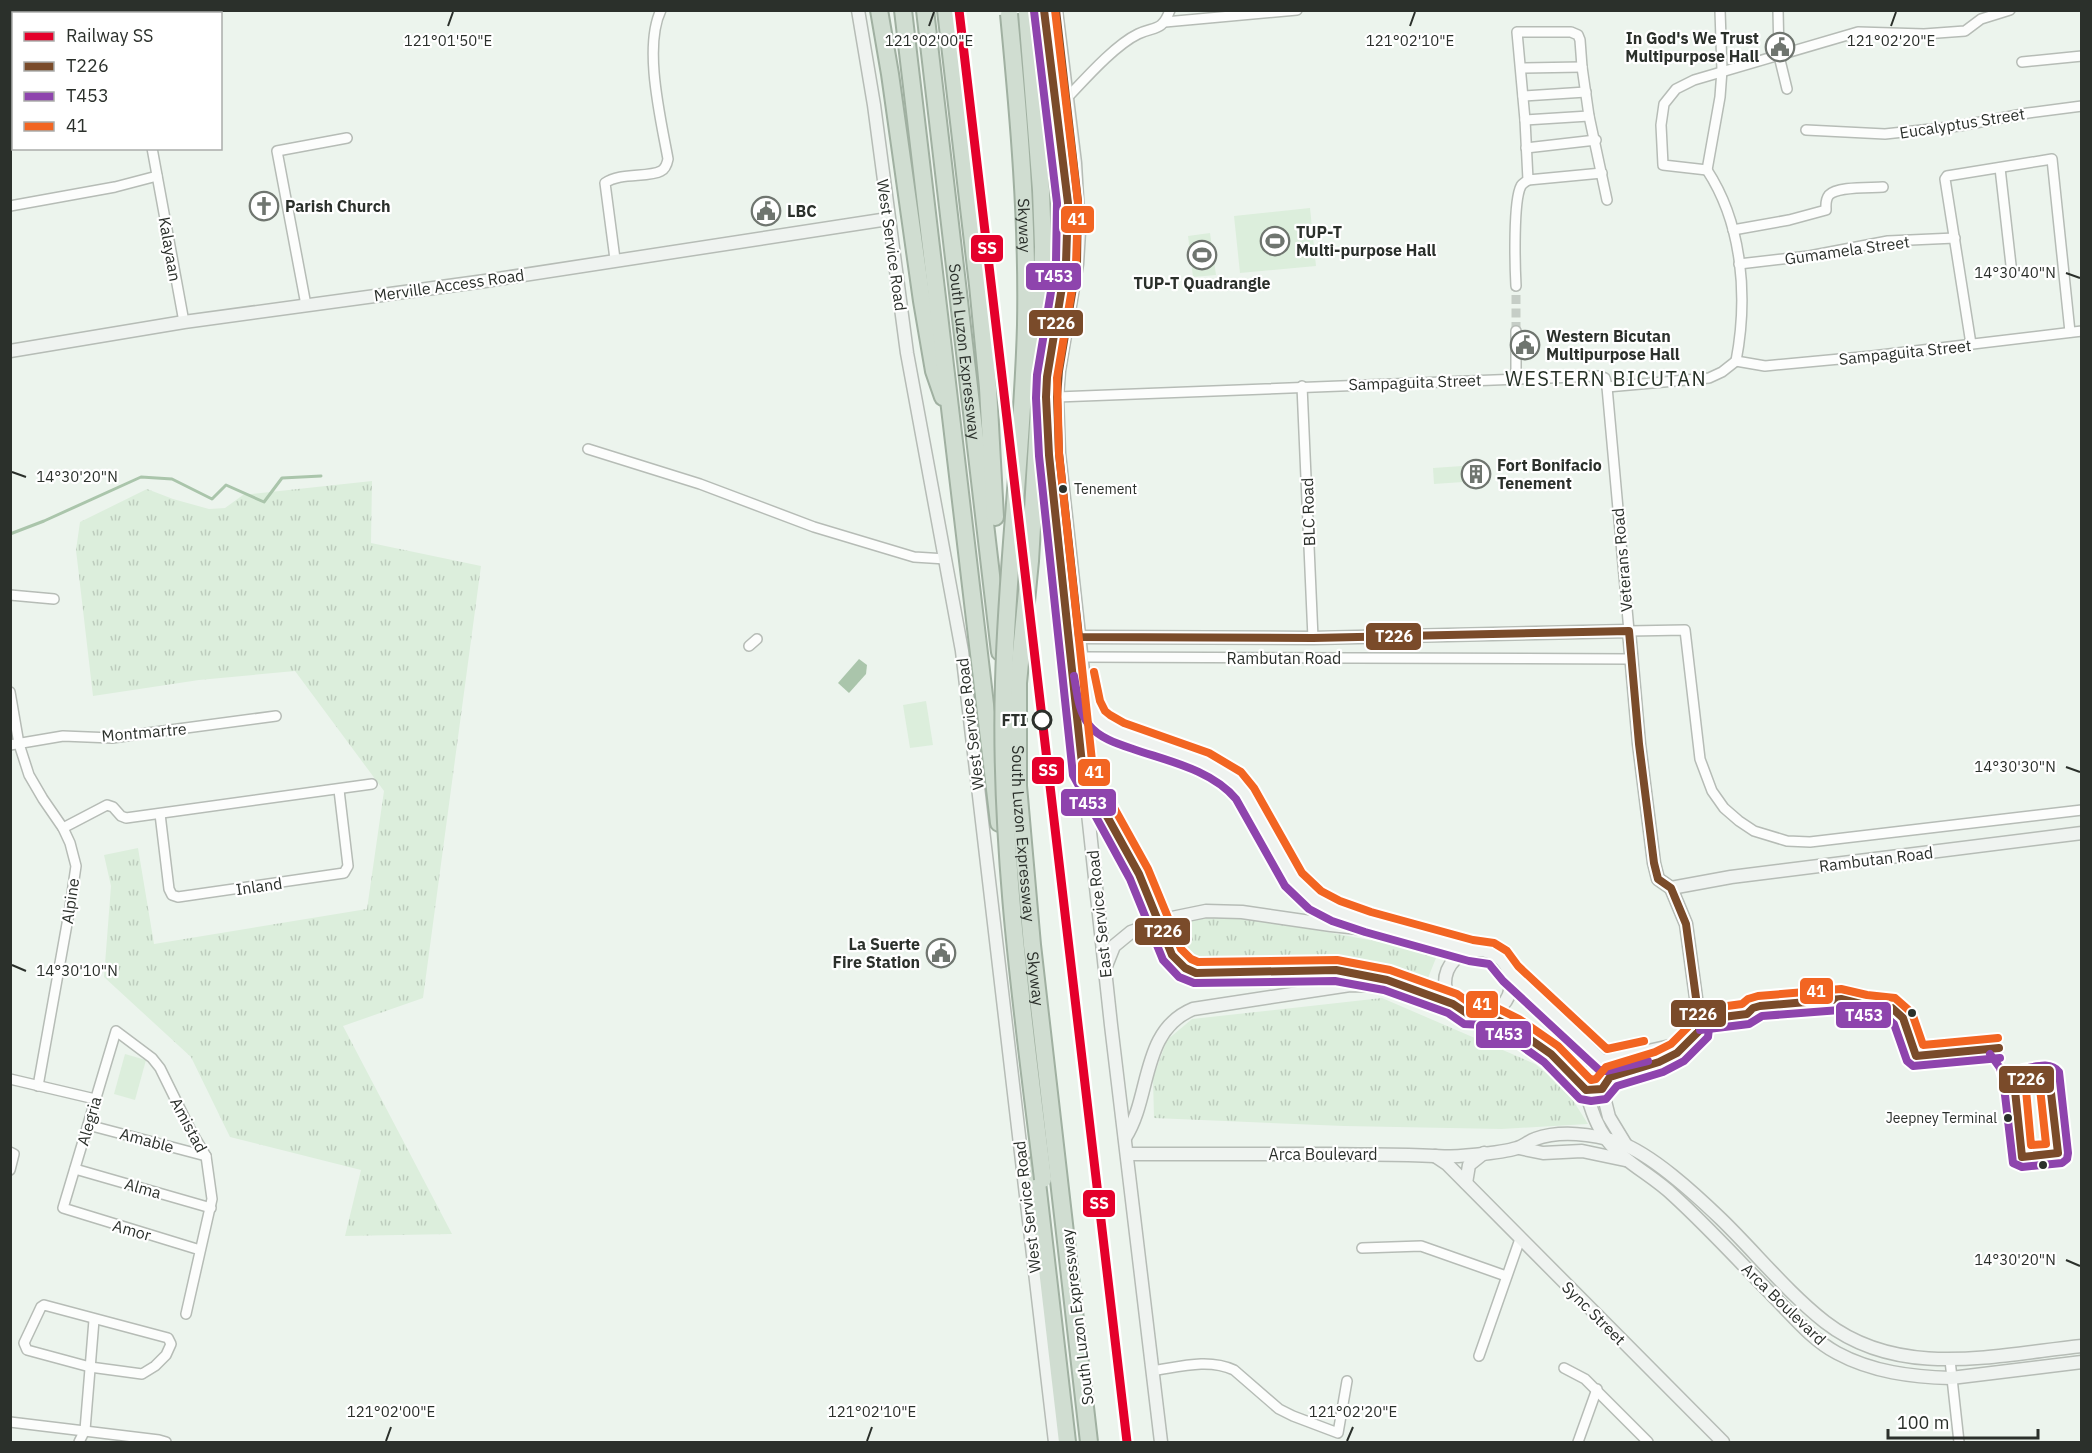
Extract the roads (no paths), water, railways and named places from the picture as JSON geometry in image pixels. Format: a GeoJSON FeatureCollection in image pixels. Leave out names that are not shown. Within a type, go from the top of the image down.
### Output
{"type":"FeatureCollection","features":[{"type":"Feature","properties":{"kind":"highway"},"geometry":{"type":"LineString","coordinates":[[879,10],[934,371],[941,395],[952,413]]}},
{"type":"Feature","properties":{"kind":"highway","name":"South Luzon Expressway"},"geometry":{"type":"LineString","coordinates":[[903,10],[990,733],[1067,1443]]}},
{"type":"Feature","properties":{"kind":"highway","name":"South Luzon Expressway"},"geometry":{"type":"LineString","coordinates":[[925,10],[1091,1443]]}},
{"type":"Feature","properties":{"kind":"highway"},"geometry":{"type":"LineString","coordinates":[[946,10],[988,388],[1006,698]]}},
{"type":"Feature","properties":{"kind":"highway","name":"Skyway"},"geometry":{"type":"LineString","coordinates":[[1009,12],[1022,138],[1026,323],[1004,682],[1004,787],[1015,944],[1072,1443]]}},
{"type":"Feature","properties":{"kind":"highway","name":"Skyway"},"geometry":{"type":"LineString","coordinates":[[1026,12],[1041,190],[1043,247],[1039,407],[1030,561],[1018,683],[1018,786],[1032,945],[1091,1443]]}},
{"type":"Feature","properties":{"kind":"main road","name":"West Service Road"},"geometry":{"type":"LineString","coordinates":[[858,10],[872,86],[907,353],[946,559],[966,686],[1055,1443]]}},
{"type":"Feature","properties":{"kind":"main road","name":"East Service Road"},"geometry":{"type":"LineString","coordinates":[[1044,10],[1068,212],[1066,263],[1047,377],[1048,443],[1105,969],[1161,1443]]}},
{"type":"Feature","properties":{"kind":"main road"},"geometry":{"type":"LineString","coordinates":[[1056,10],[1078,201],[1079,232],[1077,264],[1059,371],[1057,397],[1059,453],[1079,637],[1090,704],[1097,718],[1120,733],[1195,759],[1234,780],[1245,794],[1288,871],[1308,895],[1336,911],[1402,932],[1495,955],[1504,963],[1509,973],[1511,987],[1506,1001],[1500,1008],[1487,1015],[1468,1014],[1453,1004],[1408,986],[1369,975],[1336,970],[1196,973],[1180,964],[1173,956],[1145,887],[1083,773]]}},
{"type":"Feature","properties":{"kind":"main road","name":"Merville Access Road"},"geometry":{"type":"LineString","coordinates":[[10,351],[184,322],[485,280],[888,219]]}},
{"type":"Feature","properties":{"kind":"main road","name":"Rambutan Road"},"geometry":{"type":"LineString","coordinates":[[1079,637],[1313,638],[1629,631]]}},
{"type":"Feature","properties":{"kind":"main road","name":"Veterans Road"},"geometry":{"type":"LineString","coordinates":[[1629,631],[1654,863],[1658,879],[1671,888],[1686,924],[1699,1020],[1698,1030],[1689,1041]]}},
{"type":"Feature","properties":{"kind":"main road","name":"Rambutan Road"},"geometry":{"type":"LineString","coordinates":[[1671,888],[1731,877],[2082,833]]}},
{"type":"Feature","properties":{"kind":"main road"},"geometry":{"type":"LineString","coordinates":[[1105,969],[1114,946],[1131,932],[1167,919],[1206,911],[1242,912],[1330,925],[1402,932]]}},
{"type":"Feature","properties":{"kind":"main road"},"geometry":{"type":"LineString","coordinates":[[1453,1004],[1446,990],[1447,974],[1455,961],[1472,951]]}},
{"type":"Feature","properties":{"kind":"main road"},"geometry":{"type":"LineString","coordinates":[[1509,973],[1602,1060],[1610,1071],[1610,1077],[1602,1089],[1591,1091],[1582,1085],[1576,1075],[1579,1064],[1588,1058],[1602,1060],[1689,1041]]}},
{"type":"Feature","properties":{"kind":"main road"},"geometry":{"type":"LineString","coordinates":[[1125,1138],[1136,1120],[1152,1055],[1158,1040],[1170,1024],[1187,1011],[1207,1005],[1336,986],[1365,984],[1408,986]]}},
{"type":"Feature","properties":{"kind":"main road","name":"Arca Boulevard"},"geometry":{"type":"LineString","coordinates":[[1487,1015],[1531,1039],[1551,1054],[1582,1085],[1594,1117],[1607,1139],[1627,1160],[1672,1194],[1821,1343],[1873,1368],[1909,1376],[1952,1378],[2082,1362]]}},
{"type":"Feature","properties":{"kind":"main road"},"geometry":{"type":"LineString","coordinates":[[1610,1077],[1659,1062],[1677,1053],[1689,1041]]}},
{"type":"Feature","properties":{"kind":"main road","name":"Arca Boulevard"},"geometry":{"type":"LineString","coordinates":[[1602,1089],[1609,1117],[1627,1146]]}},
{"type":"Feature","properties":{"kind":"main road","name":"Arca Boulevard"},"geometry":{"type":"LineString","coordinates":[[1519,1148],[1531,1140],[1544,1136],[1571,1134],[1607,1139],[1627,1146],[1677,1179],[1704,1203],[1826,1323],[1848,1337],[1876,1349],[1906,1358],[1950,1360],[2082,1346]]}},
{"type":"Feature","properties":{"kind":"main road","name":"Arca Boulevard"},"geometry":{"type":"LineString","coordinates":[[1127,1154],[1435,1156],[1519,1148],[1543,1153],[1582,1151],[1627,1160]]}},
{"type":"Feature","properties":{"kind":"main road"},"geometry":{"type":"LineString","coordinates":[[1466,1183],[1469,1165],[1485,1152]]}},
{"type":"Feature","properties":{"kind":"main road","name":"Sync Street"},"geometry":{"type":"LineString","coordinates":[[1435,1156],[1447,1164],[1723,1443]]}},
{"type":"Feature","properties":{"kind":"street"},"geometry":{"type":"LineString","coordinates":[[615,259],[605,183],[626,176],[660,172],[666,167],[668,159],[656,98],[654,32],[661,10]]}},
{"type":"Feature","properties":{"kind":"street"},"geometry":{"type":"LineString","coordinates":[[1165,22],[1170,10]]}},
{"type":"Feature","properties":{"kind":"street"},"geometry":{"type":"LineString","coordinates":[[1067,98],[1110,55],[1138,34],[1151,31],[1165,22],[1297,10]]}},
{"type":"Feature","properties":{"kind":"street"},"geometry":{"type":"LineString","coordinates":[[1607,387],[1709,378],[1722,372],[1736,361],[1742,330],[1739,264],[1733,230],[1720,189],[1707,170],[1720,97],[1722,70],[1720,10]]}},
{"type":"Feature","properties":{"kind":"street"},"geometry":{"type":"LineString","coordinates":[[1778,10],[1779,56],[1787,89]]}},
{"type":"Feature","properties":{"kind":"street"},"geometry":{"type":"LineString","coordinates":[[1707,170],[1663,165],[1662,113],[1664,104],[1676,89],[1722,70],[1779,56],[1858,32],[1924,34],[1965,31],[1981,19],[2010,10]]}},
{"type":"Feature","properties":{"kind":"street"},"geometry":{"type":"LineString","coordinates":[[1527,180],[1525,120],[1516,32],[1571,32],[1578,35],[1580,39],[1589,116],[1596,140],[1607,200]]}},
{"type":"Feature","properties":{"kind":"street"},"geometry":{"type":"LineString","coordinates":[[2022,62],[2082,56]]}},
{"type":"Feature","properties":{"kind":"street"},"geometry":{"type":"LineString","coordinates":[[1521,68],[1582,68]]}},
{"type":"Feature","properties":{"kind":"street"},"geometry":{"type":"LineString","coordinates":[[1523,96],[1586,92]]}},
{"type":"Feature","properties":{"kind":"street","name":"Eucalyptus Street"},"geometry":{"type":"LineString","coordinates":[[1806,130],[1885,134],[1959,126],[2028,112],[2082,106]]}},
{"type":"Feature","properties":{"kind":"street"},"geometry":{"type":"LineString","coordinates":[[1525,120],[1589,116]]}},
{"type":"Feature","properties":{"kind":"street"},"geometry":{"type":"LineString","coordinates":[[306,305],[277,153],[278,150],[347,138]]}},
{"type":"Feature","properties":{"kind":"street"},"geometry":{"type":"LineString","coordinates":[[1526,148],[1596,140]]}},
{"type":"Feature","properties":{"kind":"street","name":"Kalayaan"},"geometry":{"type":"LineString","coordinates":[[152,150],[184,322]]}},
{"type":"Feature","properties":{"kind":"street"},"geometry":{"type":"LineString","coordinates":[[1971,344],[1945,179],[1947,176],[2052,159],[2070,333]]}},
{"type":"Feature","properties":{"kind":"street"},"geometry":{"type":"LineString","coordinates":[[2000,168],[2012,274]]}},
{"type":"Feature","properties":{"kind":"street"},"geometry":{"type":"LineString","coordinates":[[1516,286],[1517,214],[1521,185],[1527,180],[1602,173]]}},
{"type":"Feature","properties":{"kind":"street"},"geometry":{"type":"LineString","coordinates":[[10,206],[115,187],[157,176]]}},
{"type":"Feature","properties":{"kind":"street"},"geometry":{"type":"LineString","coordinates":[[1733,230],[1790,220],[1826,210],[1826,200],[1829,194],[1838,190],[1883,187]]}},
{"type":"Feature","properties":{"kind":"street","name":"Gumamela Street"},"geometry":{"type":"LineString","coordinates":[[1739,264],[1809,256],[1888,241],[1955,238]]}},
{"type":"Feature","properties":{"kind":"street"},"geometry":{"type":"LineString","coordinates":[[1516,331],[1516,378]]}},
{"type":"Feature","properties":{"kind":"street","name":"Sampaguita Street"},"geometry":{"type":"LineString","coordinates":[[1736,361],[1765,366],[1872,356],[2082,331]]}},
{"type":"Feature","properties":{"kind":"street","name":"Sampaguita Street"},"geometry":{"type":"LineString","coordinates":[[1057,397],[1599,376],[1605,378],[1607,387]]}},
{"type":"Feature","properties":{"kind":"street","name":"BLC Road"},"geometry":{"type":"LineString","coordinates":[[1302,386],[1313,638]]}},
{"type":"Feature","properties":{"kind":"street","name":"Veterans Road"},"geometry":{"type":"LineString","coordinates":[[1607,387],[1629,631]]}},
{"type":"Feature","properties":{"kind":"street"},"geometry":{"type":"LineString","coordinates":[[588,449],[700,484],[814,527],[914,557],[946,559]]}},
{"type":"Feature","properties":{"kind":"street"},"geometry":{"type":"LineString","coordinates":[[10,595],[54,599]]}},
{"type":"Feature","properties":{"kind":"street"},"geometry":{"type":"LineString","coordinates":[[1629,631],[1685,630],[1700,759],[1705,777],[1724,807],[1754,831],[1787,841],[1810,842],[2082,810]]}},
{"type":"Feature","properties":{"kind":"street"},"geometry":{"type":"LineString","coordinates":[[749,646],[757,639]]}},
{"type":"Feature","properties":{"kind":"street","name":"Rambutan Road"},"geometry":{"type":"LineString","coordinates":[[1082,657],[1631,658]]}},
{"type":"Feature","properties":{"kind":"street","name":"Alpine"},"geometry":{"type":"LineString","coordinates":[[10,692],[15,744],[29,775],[63,828],[70,843],[75,866],[70,908],[38,1086]]}},
{"type":"Feature","properties":{"kind":"street","name":"Montmartre"},"geometry":{"type":"LineString","coordinates":[[15,744],[63,736],[112,738],[276,716]]}},
{"type":"Feature","properties":{"kind":"street"},"geometry":{"type":"LineString","coordinates":[[63,828],[107,806],[113,807],[126,818],[372,784]]}},
{"type":"Feature","properties":{"kind":"street","name":"Inland"},"geometry":{"type":"LineString","coordinates":[[160,814],[169,889],[172,895],[178,897],[346,872],[348,866],[339,790]]}},
{"type":"Feature","properties":{"kind":"street","name":"Amistad"},"geometry":{"type":"LineString","coordinates":[[114,1032],[118,1031],[160,1068],[186,1122],[206,1156],[212,1199],[211,1208],[186,1314]]}},
{"type":"Feature","properties":{"kind":"street","name":"Alegria"},"geometry":{"type":"LineString","coordinates":[[65,1210],[64,1206],[114,1032]]}},
{"type":"Feature","properties":{"kind":"street"},"geometry":{"type":"LineString","coordinates":[[10,1079],[95,1099]]}},
{"type":"Feature","properties":{"kind":"street","name":"Amable"},"geometry":{"type":"LineString","coordinates":[[88,1125],[206,1156]]}},
{"type":"Feature","properties":{"kind":"street"},"geometry":{"type":"LineString","coordinates":[[10,1152],[14,1154],[10,1170]]}},
{"type":"Feature","properties":{"kind":"street","name":"Alma"},"geometry":{"type":"LineString","coordinates":[[75,1169],[211,1208]]}},
{"type":"Feature","properties":{"kind":"street","name":"Amor"},"geometry":{"type":"LineString","coordinates":[[65,1210],[200,1250]]}},
{"type":"Feature","properties":{"kind":"street"},"geometry":{"type":"LineString","coordinates":[[1479,1356],[1520,1239]]}},
{"type":"Feature","properties":{"kind":"street"},"geometry":{"type":"LineString","coordinates":[[1362,1248],[1421,1246],[1506,1276]]}},
{"type":"Feature","properties":{"kind":"street"},"geometry":{"type":"LineString","coordinates":[[44,1305],[94,1320],[168,1338],[171,1344],[166,1355],[142,1374],[90,1367],[27,1350],[24,1343],[44,1305]]}},
{"type":"Feature","properties":{"kind":"street"},"geometry":{"type":"LineString","coordinates":[[79,1443],[85,1430],[94,1320]]}},
{"type":"Feature","properties":{"kind":"street"},"geometry":{"type":"LineString","coordinates":[[1950,1360],[1959,1443]]}},
{"type":"Feature","properties":{"kind":"street"},"geometry":{"type":"LineString","coordinates":[[1152,1371],[1209,1363],[1225,1366],[1234,1370],[1279,1409],[1338,1432],[1347,1381]]}},
{"type":"Feature","properties":{"kind":"street"},"geometry":{"type":"LineString","coordinates":[[1564,1368],[1585,1379],[1597,1389],[1648,1443]]}},
{"type":"Feature","properties":{"kind":"street"},"geometry":{"type":"LineString","coordinates":[[1578,1443],[1597,1389]]}},
{"type":"Feature","properties":{"kind":"street"},"geometry":{"type":"LineString","coordinates":[[10,1422],[85,1430],[166,1443]]}},
{"type":"Feature","properties":{"kind":"waterway"},"geometry":{"type":"LineString","coordinates":[[10,534],[141,477],[172,479],[212,499],[226,485],[264,502],[282,478],[321,476]]}},
{"type":"Feature","properties":{"kind":"tunnel"},"geometry":{"type":"LineString","coordinates":[[1516,286],[1516,331]]}},
{"type":"Feature","properties":{"kind":"rail line","name":"SS"},"geometry":{"type":"LineString","coordinates":[[959,10],[1127,1442]]}},
{"type":"Feature","properties":{"kind":"place","name":"In God's We Trust Multipurpose Hall"},"geometry":{"type":"Point","coordinates":[1780,47]}},
{"type":"Feature","properties":{"kind":"place","name":"Parish Church"},"geometry":{"type":"Point","coordinates":[264,206]}},
{"type":"Feature","properties":{"kind":"place","name":"LBC"},"geometry":{"type":"Point","coordinates":[766,211]}},
{"type":"Feature","properties":{"kind":"place","name":"TUP-T Multi-purpose Hall"},"geometry":{"type":"Point","coordinates":[1275,241]}},
{"type":"Feature","properties":{"kind":"place","name":"TUP-T Quadrangle"},"geometry":{"type":"Point","coordinates":[1202,255]}},
{"type":"Feature","properties":{"kind":"place","name":"Western Bicutan Multipurpose Hall"},"geometry":{"type":"Point","coordinates":[1525,345]}},
{"type":"Feature","properties":{"kind":"place","name":"Fort Bonifacio Tenement"},"geometry":{"type":"Point","coordinates":[1476,474]}},
{"type":"Feature","properties":{"kind":"place","name":"Tenement"},"geometry":{"type":"Point","coordinates":[1063,489]}},
{"type":"Feature","properties":{"kind":"place","name":"FTI"},"geometry":{"type":"Point","coordinates":[1042,720]}},
{"type":"Feature","properties":{"kind":"place","name":"La Suerte Fire Station"},"geometry":{"type":"Point","coordinates":[941,953]}},
{"type":"Feature","properties":{"kind":"place","name":"Jeepney Terminal"},"geometry":{"type":"Point","coordinates":[2008,1118]}},
{"type":"Feature","properties":{"kind":"district","name":"WESTERN BICUTAN"},"geometry":{"type":"Point","coordinates":[1606,378]}}]}
